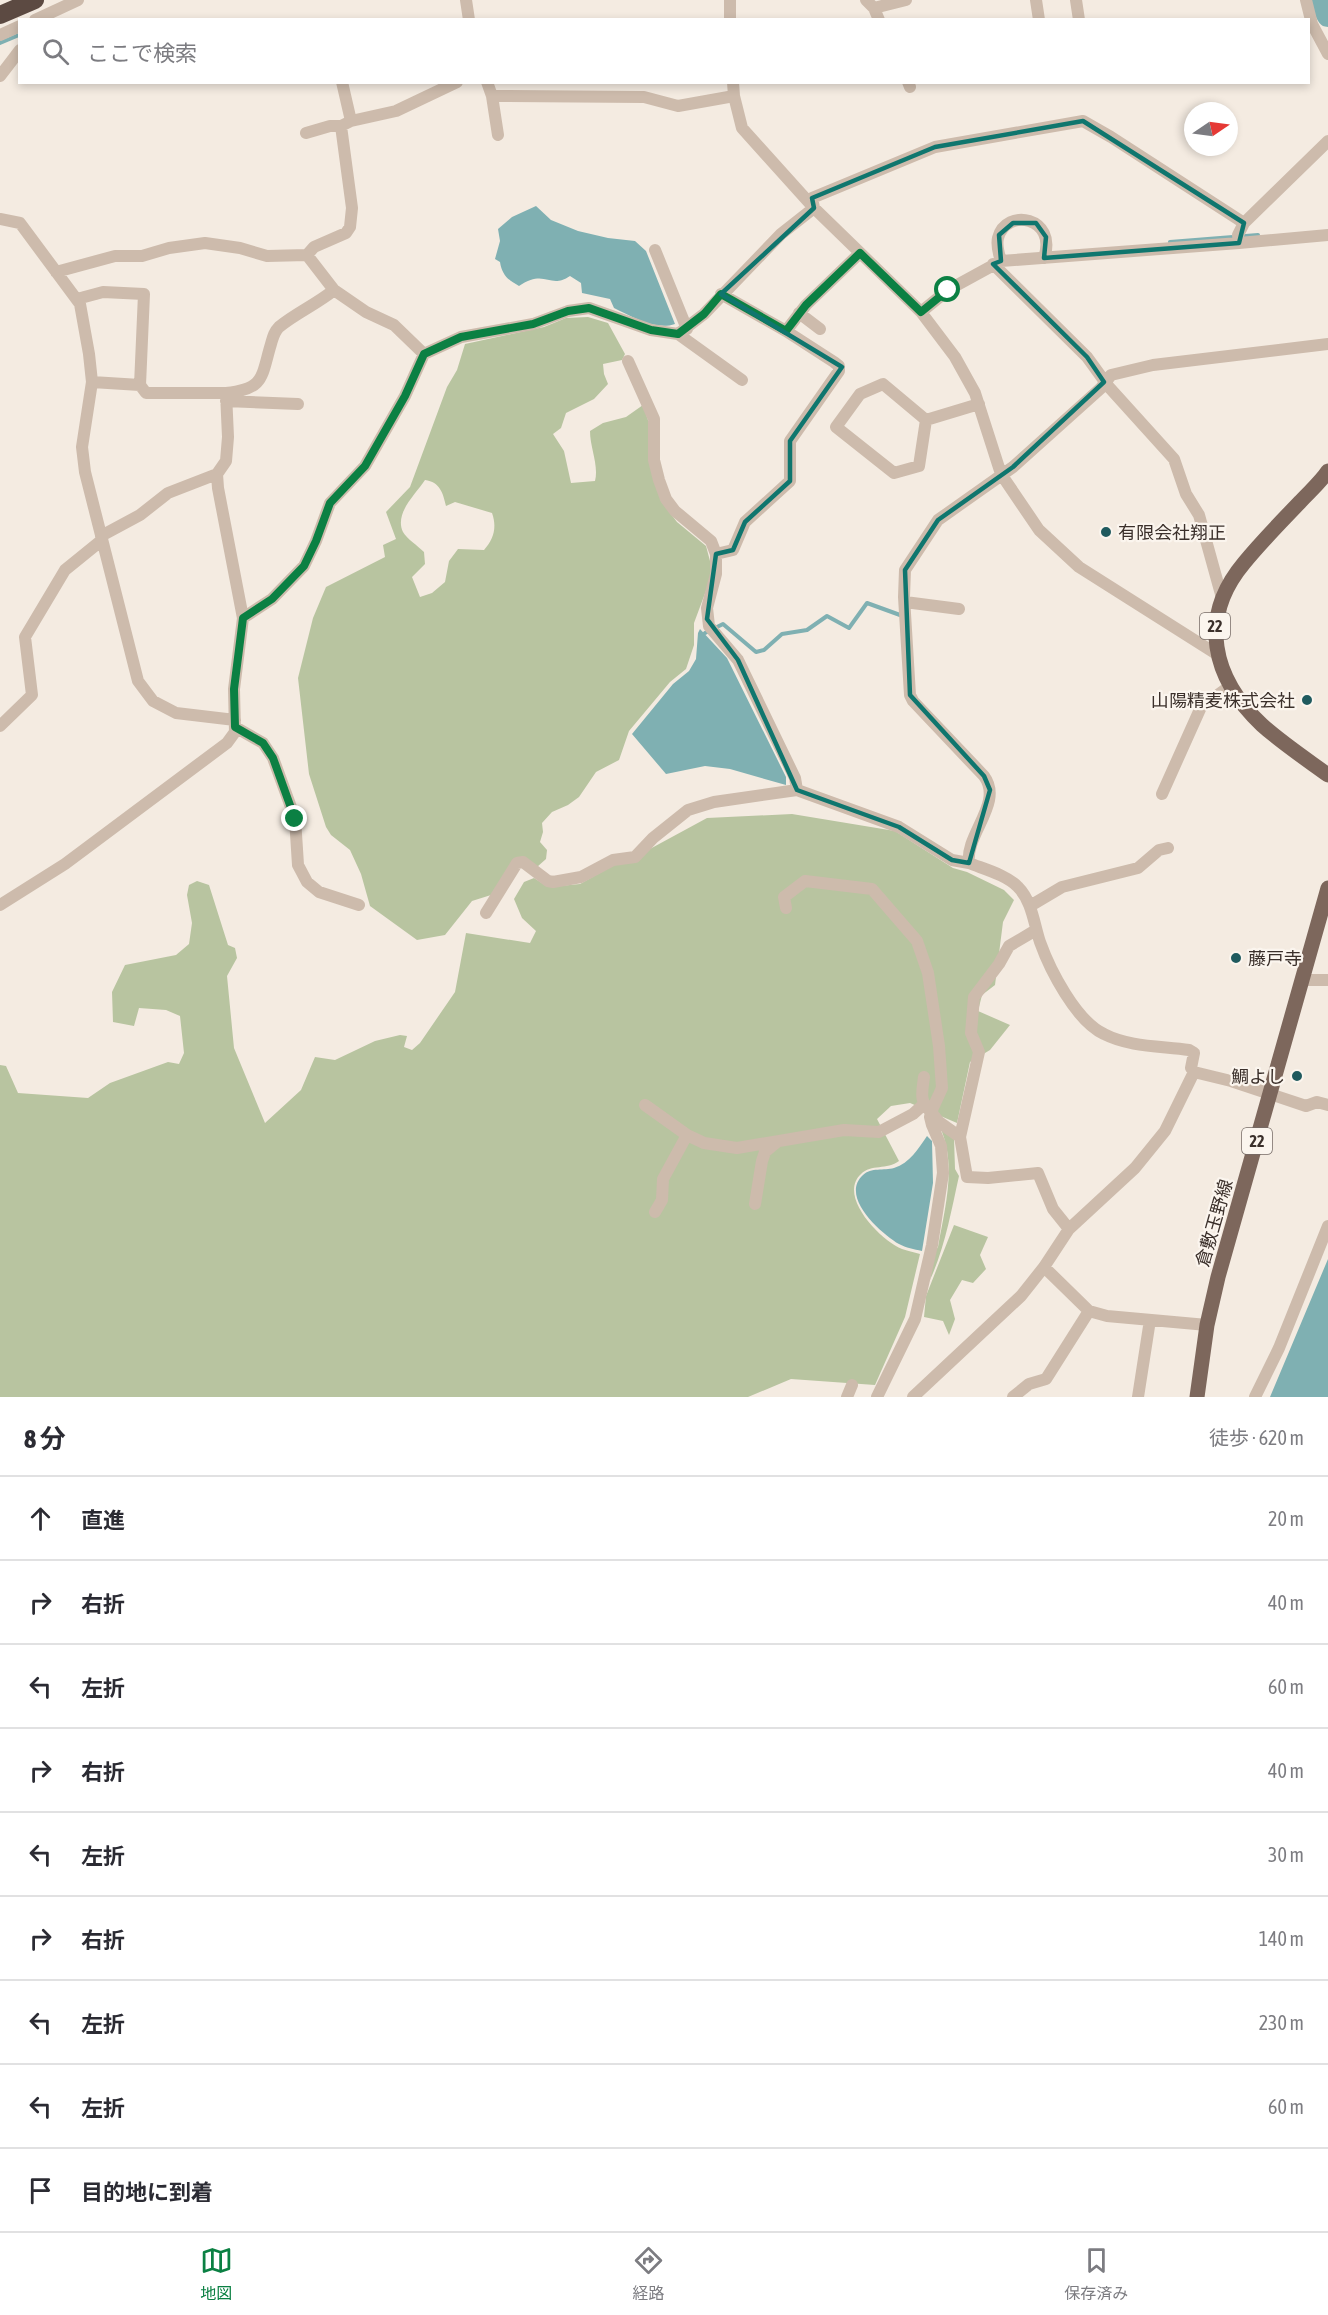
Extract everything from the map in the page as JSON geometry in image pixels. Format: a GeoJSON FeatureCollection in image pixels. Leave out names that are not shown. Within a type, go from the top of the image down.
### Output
{"type":"FeatureCollection","features":[{"type":"Feature","properties":{"kind":"highway"},"geometry":{"type":"LineString","coordinates":[[0,15],[35,0]]}},
{"type":"Feature","properties":{"kind":"main road","name":"22"},"geometry":{"type":"LineString","coordinates":[[1327,475],[1242,565],[1222,598],[1215,622],[1218,655],[1230,686],[1263,725],[1328,775]]}},
{"type":"Feature","properties":{"kind":"main road","name":"倉敷玉野線"},"geometry":{"type":"LineString","coordinates":[[1197,1397],[1207,1325],[1221,1268],[1328,888]]}},
{"type":"Feature","properties":{"kind":"street"},"geometry":{"type":"LineString","coordinates":[[23,0],[32,18]]}},
{"type":"Feature","properties":{"kind":"street"},"geometry":{"type":"LineString","coordinates":[[38,18],[78,0]]}},
{"type":"Feature","properties":{"kind":"street"},"geometry":{"type":"LineString","coordinates":[[466,0],[469,18]]}},
{"type":"Feature","properties":{"kind":"street"},"geometry":{"type":"LineString","coordinates":[[730,0],[730,18]]}},
{"type":"Feature","properties":{"kind":"street"},"geometry":{"type":"LineString","coordinates":[[873,9],[906,0]]}},
{"type":"Feature","properties":{"kind":"street"},"geometry":{"type":"LineString","coordinates":[[1036,0],[1039,18]]}},
{"type":"Feature","properties":{"kind":"street"},"geometry":{"type":"LineString","coordinates":[[1076,0],[1079,18]]}},
{"type":"Feature","properties":{"kind":"street"},"geometry":{"type":"LineString","coordinates":[[1306,0],[1312,24],[1328,54]]}},
{"type":"Feature","properties":{"kind":"street"},"geometry":{"type":"LineString","coordinates":[[0,35],[18,27]]}},
{"type":"Feature","properties":{"kind":"street"},"geometry":{"type":"LineString","coordinates":[[0,76],[18,53]]}},
{"type":"Feature","properties":{"kind":"street"},"geometry":{"type":"LineString","coordinates":[[56,272],[115,256],[142,256],[169,248],[204,243],[240,248],[267,256],[307,255],[314,248],[346,233],[350,227],[352,207],[342,84]]}},
{"type":"Feature","properties":{"kind":"street"},"geometry":{"type":"LineString","coordinates":[[306,133],[396,111],[453,84]]}},
{"type":"Feature","properties":{"kind":"street"},"geometry":{"type":"LineString","coordinates":[[488,84],[492,96],[498,135]]}},
{"type":"Feature","properties":{"kind":"street"},"geometry":{"type":"LineString","coordinates":[[733,84],[742,128],[814,208],[921,312],[955,357],[979,404],[1001,474],[1039,530],[1079,567],[1218,655]]}},
{"type":"Feature","properties":{"kind":"street"},"geometry":{"type":"LineString","coordinates":[[492,96],[644,97],[678,106],[734,96]]}},
{"type":"Feature","properties":{"kind":"street"},"geometry":{"type":"LineString","coordinates":[[814,208],[812,198],[935,147],[1083,121],[1111,136],[1244,223]]}},
{"type":"Feature","properties":{"kind":"street"},"geometry":{"type":"LineString","coordinates":[[1238,239],[1244,223],[1328,141]]}},
{"type":"Feature","properties":{"kind":"street"},"geometry":{"type":"LineString","coordinates":[[243,618],[272,599],[304,566],[330,503],[365,466],[405,396],[424,354],[461,337],[533,324],[568,311],[589,308],[651,330],[682,332],[704,314],[781,234],[814,208]]}},
{"type":"Feature","properties":{"kind":"street"},"geometry":{"type":"LineString","coordinates":[[0,219],[20,223],[80,304],[88,344],[92,382],[82,447],[85,472],[138,681],[153,701],[176,713],[235,723],[263,743],[273,758],[295,819],[298,865],[307,882],[319,892],[358,905]]}},
{"type":"Feature","properties":{"kind":"street"},"geometry":{"type":"LineString","coordinates":[[1044,258],[1047,244],[1044,232],[1036,223],[1019,221],[1007,226],[999,235],[997,263],[1087,357],[1104,382],[1174,459],[1186,494],[1199,515],[1222,598]]}},
{"type":"Feature","properties":{"kind":"street"},"geometry":{"type":"LineString","coordinates":[[921,312],[948,290],[997,263],[1238,239],[1328,235]]}},
{"type":"Feature","properties":{"kind":"street"},"geometry":{"type":"LineString","coordinates":[[655,250],[682,332],[742,380]]}},
{"type":"Feature","properties":{"kind":"street"},"geometry":{"type":"LineString","coordinates":[[786,331],[799,313],[860,253]]}},
{"type":"Feature","properties":{"kind":"street"},"geometry":{"type":"LineString","coordinates":[[307,255],[334,290],[366,312],[394,326],[424,354]]}},
{"type":"Feature","properties":{"kind":"street"},"geometry":{"type":"LineString","coordinates":[[226,397],[252,388],[260,381],[274,334],[280,327],[334,290]]}},
{"type":"Feature","properties":{"kind":"street"},"geometry":{"type":"LineString","coordinates":[[77,299],[103,292],[144,294],[140,385],[146,393],[226,397],[297,404]]}},
{"type":"Feature","properties":{"kind":"street"},"geometry":{"type":"LineString","coordinates":[[716,554],[734,550],[746,522],[790,481],[790,441],[839,372],[834,362],[786,331],[721,294]]}},
{"type":"Feature","properties":{"kind":"street"},"geometry":{"type":"LineString","coordinates":[[799,313],[820,329]]}},
{"type":"Feature","properties":{"kind":"street"},"geometry":{"type":"LineString","coordinates":[[969,862],[971,847],[989,800],[988,781],[913,700],[909,690],[908,603],[905,570],[938,520],[1013,467],[1101,388],[1111,375],[1196,358],[1328,344]]}},
{"type":"Feature","properties":{"kind":"street"},"geometry":{"type":"LineString","coordinates":[[628,361],[654,419],[654,460],[666,499],[675,511],[711,542],[716,554],[716,574],[707,608],[707,619],[711,630],[738,660],[795,778],[797,790]]}},
{"type":"Feature","properties":{"kind":"street"},"geometry":{"type":"LineString","coordinates":[[92,382],[140,385]]}},
{"type":"Feature","properties":{"kind":"street"},"geometry":{"type":"LineString","coordinates":[[883,384],[926,420],[919,466],[894,473],[836,427],[860,394],[883,384]]}},
{"type":"Feature","properties":{"kind":"street"},"geometry":{"type":"LineString","coordinates":[[0,726],[32,695],[25,637],[65,570],[102,538],[140,515],[168,493],[217,474],[226,461],[228,437],[226,397]]}},
{"type":"Feature","properties":{"kind":"street"},"geometry":{"type":"LineString","coordinates":[[926,420],[979,404]]}},
{"type":"Feature","properties":{"kind":"street"},"geometry":{"type":"LineString","coordinates":[[0,905],[65,864],[227,743],[235,732],[234,689],[243,618],[217,474]]}},
{"type":"Feature","properties":{"kind":"street"},"geometry":{"type":"LineString","coordinates":[[908,603],[959,609]]}},
{"type":"Feature","properties":{"kind":"street"},"geometry":{"type":"LineString","coordinates":[[1162,794],[1201,707],[1230,686]]}},
{"type":"Feature","properties":{"kind":"street"},"geometry":{"type":"LineString","coordinates":[[486,913],[518,863],[523,862],[548,881],[581,877],[612,860],[635,857],[653,838],[688,810],[714,802],[797,790],[899,827],[952,860],[969,862],[1009,880],[1018,887],[1030,906],[1049,965],[1092,1028],[1130,1043],[1189,1050],[1194,1053],[1191,1068],[1194,1072],[1231,1081],[1306,1106],[1317,1102],[1328,1105]]}},
{"type":"Feature","properties":{"kind":"street"},"geometry":{"type":"LineString","coordinates":[[1030,906],[1062,887],[1138,868],[1160,850],[1168,848]]}},
{"type":"Feature","properties":{"kind":"street"},"geometry":{"type":"LineString","coordinates":[[645,1105],[687,1135],[704,1143],[737,1148],[844,1130],[879,1132],[927,1109],[942,1088],[939,1047],[928,973],[917,941],[872,889],[806,881],[784,897],[786,908]]}},
{"type":"Feature","properties":{"kind":"street"},"geometry":{"type":"LineString","coordinates":[[1036,930],[1009,946],[999,964],[974,997],[971,1033],[979,1052],[960,1137],[967,1176],[988,1178],[1038,1173],[1053,1209],[1069,1229]]}},
{"type":"Feature","properties":{"kind":"street"},"geometry":{"type":"LineString","coordinates":[[1302,980],[1328,980]]}},
{"type":"Feature","properties":{"kind":"street"},"geometry":{"type":"LineString","coordinates":[[913,1397],[1020,1296],[1044,1267],[1069,1229],[1135,1168],[1165,1131],[1194,1072]]}},
{"type":"Feature","properties":{"kind":"street"},"geometry":{"type":"LineString","coordinates":[[877,1397],[915,1319],[932,1245],[943,1173],[941,1146],[922,1094],[924,1077]]}},
{"type":"Feature","properties":{"kind":"street"},"geometry":{"type":"LineString","coordinates":[[927,1109],[939,1122],[960,1137]]}},
{"type":"Feature","properties":{"kind":"street"},"geometry":{"type":"LineString","coordinates":[[655,1212],[662,1200],[663,1179],[687,1135]]}},
{"type":"Feature","properties":{"kind":"street"},"geometry":{"type":"LineString","coordinates":[[755,1204],[765,1152],[778,1141]]}},
{"type":"Feature","properties":{"kind":"street"},"geometry":{"type":"LineString","coordinates":[[1255,1397],[1279,1348],[1328,1226]]}},
{"type":"Feature","properties":{"kind":"street"},"geometry":{"type":"LineString","coordinates":[[1044,1267],[1089,1311],[1107,1316],[1207,1325]]}},
{"type":"Feature","properties":{"kind":"street"},"geometry":{"type":"LineString","coordinates":[[1013,1397],[1029,1383],[1046,1379],[1089,1311]]}},
{"type":"Feature","properties":{"kind":"street"},"geometry":{"type":"LineString","coordinates":[[1138,1397],[1150,1320]]}},
{"type":"Feature","properties":{"kind":"highlighted area"},"geometry":{"type":"Polygon","coordinates":[[[1083,121],[1244,223],[1239,243],[1044,258],[1046,237],[1036,223],[1013,223],[999,235],[1001,261],[993,264],[1087,357],[1104,382],[1013,467],[938,520],[905,570],[910,695],[984,776],[990,790],[969,863],[952,860],[899,827],[797,790],[738,660],[707,619],[716,554],[733,550],[745,522],[790,481],[790,441],[842,367],[721,294],[814,208],[812,198],[935,147],[1083,121]]]}},
{"type":"Feature","properties":{"kind":"green space"},"geometry":{"type":"Polygon","coordinates":[[[588,317],[608,323],[625,354],[622,360],[603,364],[608,384],[594,399],[566,413],[561,428],[553,434],[564,451],[571,483],[595,481],[596,469],[590,431],[603,423],[626,417],[643,405],[648,420],[648,446],[661,501],[677,522],[706,546],[710,561],[710,580],[694,623],[694,645],[686,669],[670,682],[629,731],[619,760],[596,772],[579,797],[552,812],[542,823],[543,832],[540,842],[547,850],[546,859],[537,867],[525,857],[491,895],[472,901],[445,935],[417,940],[370,906],[361,874],[350,850],[331,835],[326,827],[309,774],[298,678],[313,618],[326,587],[385,557],[383,545],[396,539],[386,512],[410,487],[447,387],[457,370],[465,344],[544,327],[566,318],[588,317]],[[425,480],[407,504],[401,518],[403,532],[424,552],[425,564],[412,577],[420,597],[432,593],[445,582],[449,561],[458,549],[484,550],[490,542],[494,528],[492,513],[455,502],[446,506],[440,489],[425,480]]]}},
{"type":"Feature","properties":{"kind":"green space"},"geometry":{"type":"Polygon","coordinates":[[[792,814],[895,831],[953,868],[967,872],[1004,890],[1014,900],[1003,922],[995,985],[982,995],[978,1011],[1010,1025],[990,1050],[970,1062],[957,1123],[910,1103],[891,1106],[877,1119],[899,1161],[865,1171],[855,1183],[854,1194],[858,1205],[873,1228],[893,1244],[904,1250],[920,1254],[905,1317],[875,1385],[791,1379],[748,1397],[0,1397],[0,1065],[6,1066],[18,1093],[88,1098],[110,1083],[168,1062],[179,1064],[184,1053],[180,1016],[166,1010],[139,1008],[134,1026],[113,1022],[112,992],[125,965],[176,955],[189,944],[192,923],[187,895],[189,885],[197,881],[209,885],[228,945],[235,948],[237,958],[227,976],[234,1048],[265,1123],[301,1090],[315,1057],[335,1060],[375,1041],[400,1035],[407,1036],[404,1047],[412,1050],[420,1043],[455,992],[466,933],[530,943],[536,931],[522,918],[514,899],[524,882],[534,878],[548,887],[580,884],[707,818],[792,814]]]}},
{"type":"Feature","properties":{"kind":"green space"},"geometry":{"type":"Polygon","coordinates":[[[940,1127],[954,1138],[955,1169],[959,1176],[944,1242],[930,1280],[934,1253],[938,1247],[949,1171],[945,1141],[940,1127]]]}},
{"type":"Feature","properties":{"kind":"green space"},"geometry":{"type":"Polygon","coordinates":[[[954,1225],[988,1237],[980,1255],[986,1269],[973,1283],[962,1280],[950,1300],[955,1319],[949,1335],[943,1321],[924,1317],[926,1296],[954,1225]]]}},
{"type":"Feature","properties":{"kind":"water"},"geometry":{"type":"Polygon","coordinates":[[[536,206],[551,220],[578,231],[635,241],[646,251],[675,324],[659,326],[635,318],[614,308],[610,299],[582,293],[581,283],[570,276],[557,281],[535,279],[519,286],[509,279],[504,274],[500,262],[495,259],[500,241],[498,229],[512,217],[536,206]]]}},
{"type":"Feature","properties":{"kind":"water"},"geometry":{"type":"Polygon","coordinates":[[[700,629],[727,658],[786,777],[786,785],[730,769],[705,766],[666,774],[632,734],[673,684],[689,671],[696,659],[700,629]]]}},
{"type":"Feature","properties":{"kind":"water"},"geometry":{"type":"Polygon","coordinates":[[[927,1136],[932,1141],[933,1183],[922,1251],[902,1245],[883,1232],[866,1214],[856,1194],[857,1184],[863,1175],[905,1163],[927,1136]]]}},
{"type":"Feature","properties":{"kind":"water"},"geometry":{"type":"Polygon","coordinates":[[[1328,1259],[1328,1397],[1270,1397],[1328,1259]]]}},
{"type":"Feature","properties":{"kind":"waterway"},"geometry":{"type":"LineString","coordinates":[[1319,0],[1328,16]]}},
{"type":"Feature","properties":{"kind":"waterway"},"geometry":{"type":"LineString","coordinates":[[0,43],[18,35]]}},
{"type":"Feature","properties":{"kind":"waterway"},"geometry":{"type":"LineString","coordinates":[[1170,242],[1258,235]]}},
{"type":"Feature","properties":{"kind":"waterway"},"geometry":{"type":"LineString","coordinates":[[705,633],[723,624],[756,652],[764,650],[782,634],[807,630],[827,616],[849,628],[867,603],[900,615]]}},
{"type":"Feature","properties":{"kind":"place","name":"有限会社翔正"},"geometry":{"type":"Point","coordinates":[1106,532]}},
{"type":"Feature","properties":{"kind":"place","name":"山陽精麦株式会社"},"geometry":{"type":"Point","coordinates":[1307,700]}},
{"type":"Feature","properties":{"kind":"place","name":"藤戸寺"},"geometry":{"type":"Point","coordinates":[1236,958]}},
{"type":"Feature","properties":{"kind":"place","name":"鯛よし"},"geometry":{"type":"Point","coordinates":[1297,1076]}},
{"type":"Feature","properties":{"kind":"route"},"geometry":{"type":"LineString","coordinates":[[295,819],[273,758],[263,743],[235,727],[234,689],[243,618],[272,599],[304,566],[330,503],[365,466],[405,396],[424,354],[461,337],[533,324],[568,311],[589,308],[651,330],[678,334],[704,314],[721,294],[786,331],[806,305],[860,253],[921,312],[948,290]]}}]}
